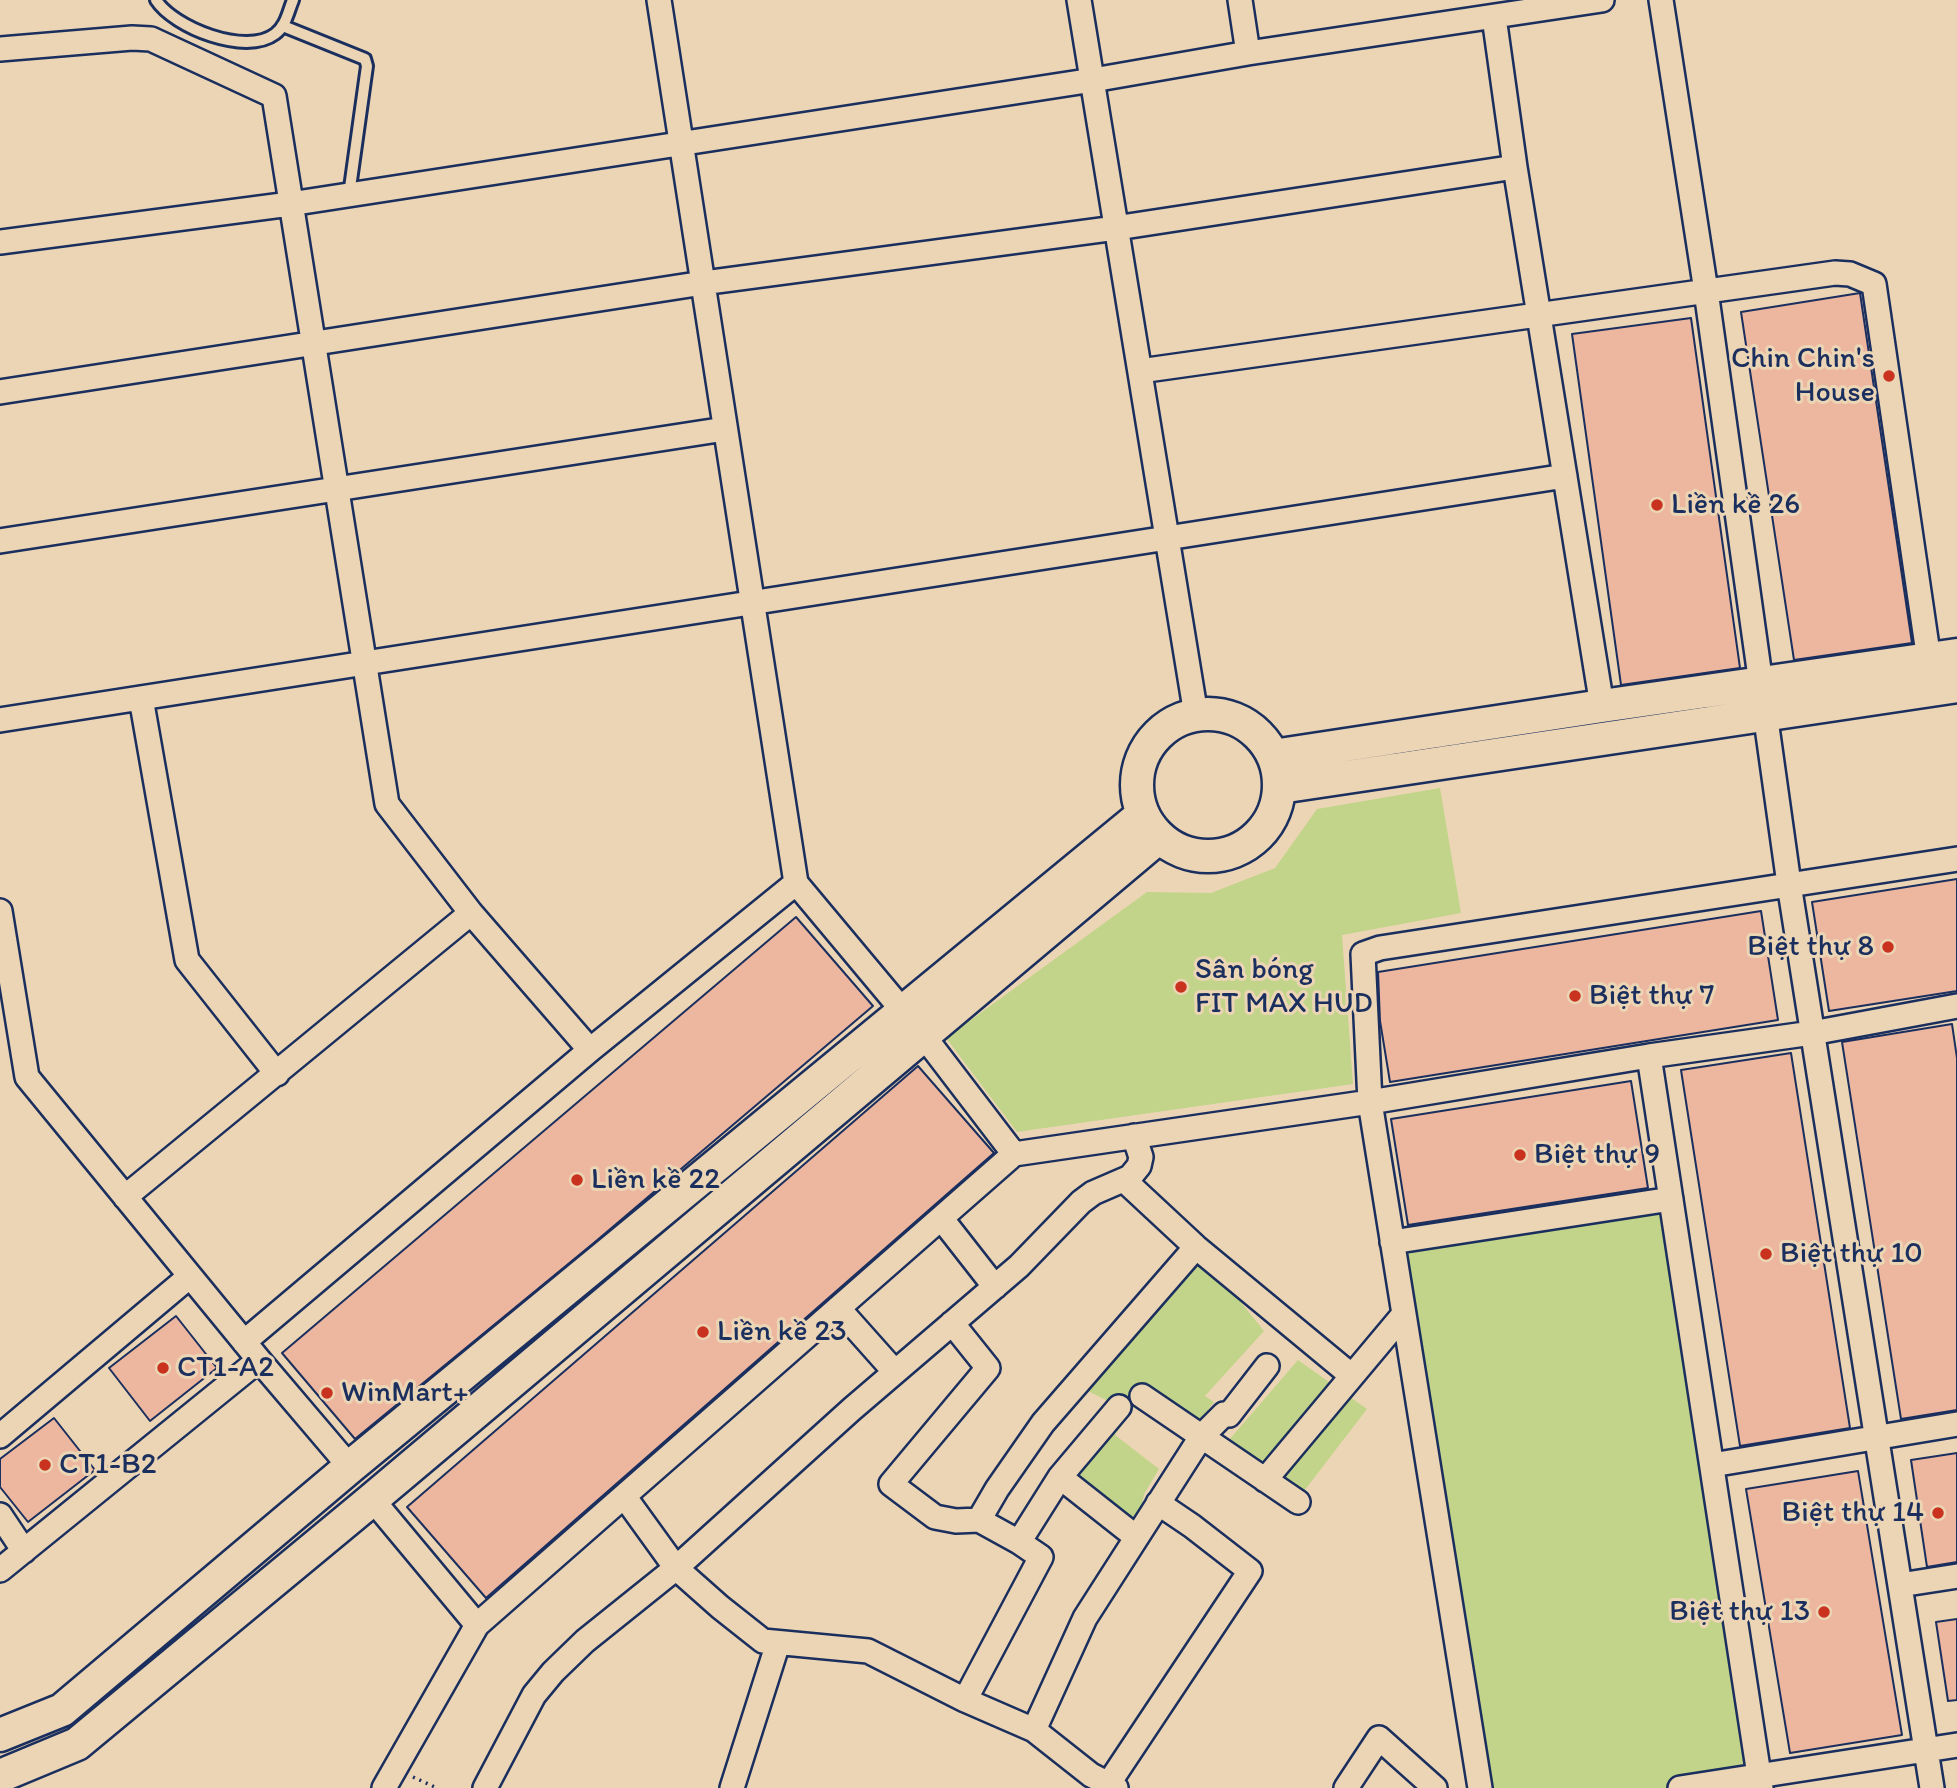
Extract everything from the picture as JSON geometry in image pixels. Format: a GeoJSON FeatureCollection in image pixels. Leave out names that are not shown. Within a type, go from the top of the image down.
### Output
{"type":"FeatureCollection","features":[{"type":"Feature","properties":{"kind":"main road"},"geometry":{"type":"LineString","coordinates":[[1280,787],[1763,699],[1943,657]]}},
{"type":"Feature","properties":{"kind":"main road"},"geometry":{"type":"LineString","coordinates":[[1273,756],[1602,706],[1957,686]]}},
{"type":"Feature","properties":{"kind":"main road"},"geometry":{"type":"LineString","coordinates":[[1217,714],[1237,720],[1255,731],[1273,756],[1278,766],[1280,787],[1276,807],[1267,826],[1253,841],[1234,851],[1214,856],[1194,855],[1175,848],[1151,826],[1138,798],[1137,775],[1144,754],[1157,735],[1175,722],[1196,715],[1217,714]]}},
{"type":"Feature","properties":{"kind":"main road"},"geometry":{"type":"LineString","coordinates":[[0,1776],[77,1744],[373,1499],[914,1024],[1151,826]]}},
{"type":"Feature","properties":{"kind":"main road"},"geometry":{"type":"LineString","coordinates":[[0,1735],[62,1710],[350,1467],[914,1024]]}},
{"type":"Feature","properties":{"kind":"main road"},"geometry":{"type":"LineString","coordinates":[[350,1467],[373,1499]]}},
{"type":"Feature","properties":{"kind":"main road"},"geometry":{"type":"LineString","coordinates":[[49,1715],[59,1751]]}},
{"type":"Feature","properties":{"kind":"street"},"geometry":{"type":"LineString","coordinates":[[659,0],[796,883],[914,1024],[1014,1154]]}},
{"type":"Feature","properties":{"kind":"street"},"geometry":{"type":"LineString","coordinates":[[1079,0],[1196,715]]}},
{"type":"Feature","properties":{"kind":"street"},"geometry":{"type":"LineString","coordinates":[[1240,0],[1248,53]]}},
{"type":"Feature","properties":{"kind":"street"},"geometry":{"type":"LineString","coordinates":[[0,242],[290,204],[1602,0]]}},
{"type":"Feature","properties":{"kind":"street"},"geometry":{"type":"LineString","coordinates":[[1661,0],[1706,291],[1789,884],[1932,1788]]}},
{"type":"Feature","properties":{"kind":"street"},"geometry":{"type":"LineString","coordinates":[[1494,17],[1515,167],[1602,706]]}},
{"type":"Feature","properties":{"kind":"street"},"geometry":{"type":"LineString","coordinates":[[0,49],[132,38],[151,39],[274,96],[387,804],[471,913],[590,1050]]}},
{"type":"Feature","properties":{"kind":"street"},"geometry":{"type":"LineString","coordinates":[[0,392],[703,283],[1116,228],[1515,167]]}},
{"type":"Feature","properties":{"kind":"street"},"geometry":{"type":"LineString","coordinates":[[1140,371],[1540,313],[1835,273],[1850,274],[1874,284],[1943,657]]}},
{"type":"Feature","properties":{"kind":"street"},"geometry":{"type":"LineString","coordinates":[[0,541],[725,429]]}},
{"type":"Feature","properties":{"kind":"street"},"geometry":{"type":"LineString","coordinates":[[0,720],[1566,476]]}},
{"type":"Feature","properties":{"kind":"street"},"geometry":{"type":"LineString","coordinates":[[141,698],[187,960],[277,1074]]}},
{"type":"Feature","properties":{"kind":"street"},"geometry":{"type":"LineString","coordinates":[[1480,1788],[1370,1102],[1363,954],[1380,948],[1957,859]]}},
{"type":"Feature","properties":{"kind":"street"},"geometry":{"type":"LineString","coordinates":[[244,1342],[590,1050],[796,883]]}},
{"type":"Feature","properties":{"kind":"street"},"geometry":{"type":"LineString","coordinates":[[0,911],[27,1077],[350,1467]]}},
{"type":"Feature","properties":{"kind":"street"},"geometry":{"type":"LineString","coordinates":[[125,1197],[471,913]]}},
{"type":"Feature","properties":{"kind":"street"},"geometry":{"type":"LineString","coordinates":[[390,1779],[477,1625],[1014,1154],[1370,1102],[1812,1032],[1957,1006]]}},
{"type":"Feature","properties":{"kind":"street"},"geometry":{"type":"LineString","coordinates":[[1649,1056],[1760,1782]]}},
{"type":"Feature","properties":{"kind":"street"},"geometry":{"type":"LineString","coordinates":[[485,1788],[534,1695],[548,1678],[585,1641],[676,1568],[895,1372],[995,1287],[1040,1246],[1081,1202],[1093,1193],[1130,1177],[1139,1166],[1139,1146],[1134,1136]]}},
{"type":"Feature","properties":{"kind":"street"},"geometry":{"type":"LineString","coordinates":[[1124,1180],[1196,1247],[1352,1376]]}},
{"type":"Feature","properties":{"kind":"street"},"geometry":{"type":"LineString","coordinates":[[1392,1242],[1671,1199]]}},
{"type":"Feature","properties":{"kind":"street"},"geometry":{"type":"LineString","coordinates":[[941,1218],[995,1287]]}},
{"type":"Feature","properties":{"kind":"street"},"geometry":{"type":"LineString","coordinates":[[979,1520],[1042,1423],[1196,1247]]}},
{"type":"Feature","properties":{"kind":"street"},"geometry":{"type":"LineString","coordinates":[[0,1436],[190,1276]]}},
{"type":"Feature","properties":{"kind":"street"},"geometry":{"type":"LineString","coordinates":[[838,1308],[895,1372]]}},
{"type":"Feature","properties":{"kind":"street"},"geometry":{"type":"LineString","coordinates":[[1265,1480],[1404,1314]]}},
{"type":"Feature","properties":{"kind":"street"},"geometry":{"type":"LineString","coordinates":[[952,1323],[988,1368],[891,1484],[927,1513],[943,1520],[979,1520],[1041,1556],[965,1700]]}},
{"type":"Feature","properties":{"kind":"street"},"geometry":{"type":"LineString","coordinates":[[0,1570],[259,1360]]}},
{"type":"Feature","properties":{"kind":"street"},"geometry":{"type":"LineString","coordinates":[[1034,1730],[1085,1618],[1136,1537],[1201,1437],[1224,1414],[1229,1415],[1267,1366]]}},
{"type":"Feature","properties":{"kind":"street"},"geometry":{"type":"LineString","coordinates":[[1142,1396],[1298,1502]]}},
{"type":"Feature","properties":{"kind":"street"},"geometry":{"type":"LineString","coordinates":[[1019,1542],[1060,1477],[1119,1407]]}},
{"type":"Feature","properties":{"kind":"street"},"geometry":{"type":"LineString","coordinates":[[1712,1465],[1957,1424]]}},
{"type":"Feature","properties":{"kind":"street"},"geometry":{"type":"LineString","coordinates":[[1060,1477],[1136,1537]]}},
{"type":"Feature","properties":{"kind":"street"},"geometry":{"type":"LineString","coordinates":[[624,1496],[676,1568],[748,1631],[764,1641],[868,1651],[965,1700],[1034,1730],[1102,1784],[1250,1571],[1158,1503]]}},
{"type":"Feature","properties":{"kind":"street"},"geometry":{"type":"LineString","coordinates":[[373,1499],[477,1625]]}},
{"type":"Feature","properties":{"kind":"street"},"geometry":{"type":"LineString","coordinates":[[0,1515],[24,1551]]}},
{"type":"Feature","properties":{"kind":"street"},"geometry":{"type":"LineString","coordinates":[[1900,1585],[1957,1576]]}},
{"type":"Feature","properties":{"kind":"street"},"geometry":{"type":"LineString","coordinates":[[732,1788],[778,1643]]}},
{"type":"Feature","properties":{"kind":"street"},"geometry":{"type":"LineString","coordinates":[[1346,1788],[1379,1738],[1435,1788]]}},
{"type":"Feature","properties":{"kind":"street"},"geometry":{"type":"LineString","coordinates":[[1680,1788],[1760,1782],[1957,1745]]}},
{"type":"Feature","properties":{"kind":"lane"},"geometry":{"type":"LineString","coordinates":[[156,0],[170,14],[197,32],[235,42],[261,41],[274,35],[283,26],[293,0]]}},
{"type":"Feature","properties":{"kind":"lane"},"geometry":{"type":"LineString","coordinates":[[283,26],[365,59],[368,66],[349,195]]}},
{"type":"Feature","properties":{"kind":"path"},"geometry":{"type":"LineString","coordinates":[[390,1779],[437,1788]]}},
{"type":"Feature","properties":{"kind":"green space","name":"Sân bóng FIT MAX HUD"},"geometry":{"type":"Polygon","coordinates":[[[1440,788],[1461,913],[1342,935],[1353,1084],[1017,1132],[946,1038],[1147,892],[1211,893],[1275,868],[1317,809],[1440,788]]]}},
{"type":"Feature","properties":{"kind":"green space"},"geometry":{"type":"Polygon","coordinates":[[[1671,1199],[1759,1776],[1680,1788],[1480,1788],[1392,1242],[1671,1199]]]}},
{"type":"Feature","properties":{"kind":"green space"},"geometry":{"type":"Polygon","coordinates":[[[1196,1247],[1264,1331],[1205,1396],[1214,1402],[1191,1431],[1142,1396],[1115,1435],[1159,1469],[1144,1494],[1136,1537],[1060,1477],[1118,1406],[1078,1386],[1196,1247]]]}},
{"type":"Feature","properties":{"kind":"green space"},"geometry":{"type":"Polygon","coordinates":[[[1298,1360],[1367,1409],[1301,1495],[1229,1440],[1298,1360]]]}},
{"type":"Feature","properties":{"kind":"building"},"geometry":{"type":"Polygon","coordinates":[[[1860,293],[1912,643],[1794,660],[1741,312],[1860,293]]]}},
{"type":"Feature","properties":{"kind":"building","name":"Liền kề 26"},"geometry":{"type":"Polygon","coordinates":[[[1691,318],[1740,668],[1621,685],[1572,334],[1691,318]]]}},
{"type":"Feature","properties":{"kind":"building","name":"Biệt thự 8"},"geometry":{"type":"Polygon","coordinates":[[[1957,879],[1957,991],[1829,1011],[1812,902],[1957,879]]]}},
{"type":"Feature","properties":{"kind":"building","name":"Biệt thự 7"},"geometry":{"type":"Polygon","coordinates":[[[1761,911],[1778,1020],[1390,1082],[1380,1021],[1378,972],[1761,911]]]}},
{"type":"Feature","properties":{"kind":"building","name":"Liền kề 22"},"geometry":{"type":"Polygon","coordinates":[[[796,917],[873,1006],[595,1242],[355,1439],[282,1353],[796,917]]]}},
{"type":"Feature","properties":{"kind":"building"},"geometry":{"type":"Polygon","coordinates":[[[1952,1024],[1957,1058],[1957,1410],[1901,1419],[1842,1042],[1952,1024]]]}},
{"type":"Feature","properties":{"kind":"building","name":"Biệt thự 10"},"geometry":{"type":"Polygon","coordinates":[[[1791,1053],[1850,1428],[1740,1446],[1681,1070],[1791,1053]]]}},
{"type":"Feature","properties":{"kind":"building","name":"Liền kề 23"},"geometry":{"type":"Polygon","coordinates":[[[918,1066],[994,1153],[486,1598],[407,1507],[918,1066]]]}},
{"type":"Feature","properties":{"kind":"building","name":"Biệt thự 9"},"geometry":{"type":"Polygon","coordinates":[[[1631,1081],[1648,1188],[1408,1225],[1391,1119],[1631,1081]]]}},
{"type":"Feature","properties":{"kind":"building","name":"CT1-A2"},"geometry":{"type":"Polygon","coordinates":[[[176,1316],[217,1368],[150,1421],[109,1368],[176,1316]]]}},
{"type":"Feature","properties":{"kind":"building","name":"CT1-B2"},"geometry":{"type":"Polygon","coordinates":[[[54,1418],[95,1470],[28,1522],[0,1487],[0,1459],[54,1418]]]}},
{"type":"Feature","properties":{"kind":"building","name":"Biệt thự 14"},"geometry":{"type":"Polygon","coordinates":[[[1957,1453],[1957,1562],[1927,1567],[1911,1460],[1957,1453]]]}},
{"type":"Feature","properties":{"kind":"building","name":"Biệt thự 13"},"geometry":{"type":"Polygon","coordinates":[[[1858,1471],[1902,1735],[1790,1753],[1746,1489],[1858,1471]]]}},
{"type":"Feature","properties":{"kind":"building"},"geometry":{"type":"Polygon","coordinates":[[[1957,1619],[1957,1700],[1948,1701],[1936,1622],[1957,1619]]]}},
{"type":"Feature","properties":{"kind":"place","name":"Chin Chin's House"},"geometry":{"type":"Point","coordinates":[1889,376]}},
{"type":"Feature","properties":{"kind":"place","name":"Liền kề 26"},"geometry":{"type":"Point","coordinates":[1657,505]}},
{"type":"Feature","properties":{"kind":"place","name":"Biệt thự 8"},"geometry":{"type":"Point","coordinates":[1888,947]}},
{"type":"Feature","properties":{"kind":"place","name":"Sân bóng FIT MAX HUD"},"geometry":{"type":"Point","coordinates":[1181,987]}},
{"type":"Feature","properties":{"kind":"place","name":"Biệt thự 7"},"geometry":{"type":"Point","coordinates":[1575,996]}},
{"type":"Feature","properties":{"kind":"place","name":"Biệt thự 9"},"geometry":{"type":"Point","coordinates":[1520,1155]}},
{"type":"Feature","properties":{"kind":"place","name":"Liền kề 22"},"geometry":{"type":"Point","coordinates":[577,1180]}},
{"type":"Feature","properties":{"kind":"place","name":"Biệt thự 10"},"geometry":{"type":"Point","coordinates":[1766,1254]}},
{"type":"Feature","properties":{"kind":"place","name":"Liền kề 23"},"geometry":{"type":"Point","coordinates":[703,1332]}},
{"type":"Feature","properties":{"kind":"place","name":"CT1-A2"},"geometry":{"type":"Point","coordinates":[163,1368]}},
{"type":"Feature","properties":{"kind":"place","name":"WinMart+"},"geometry":{"type":"Point","coordinates":[327,1393]}},
{"type":"Feature","properties":{"kind":"place","name":"CT1-B2"},"geometry":{"type":"Point","coordinates":[45,1465]}},
{"type":"Feature","properties":{"kind":"place","name":"Biệt thự 14"},"geometry":{"type":"Point","coordinates":[1938,1513]}},
{"type":"Feature","properties":{"kind":"place","name":"Biệt thự 13"},"geometry":{"type":"Point","coordinates":[1824,1612]}}]}
